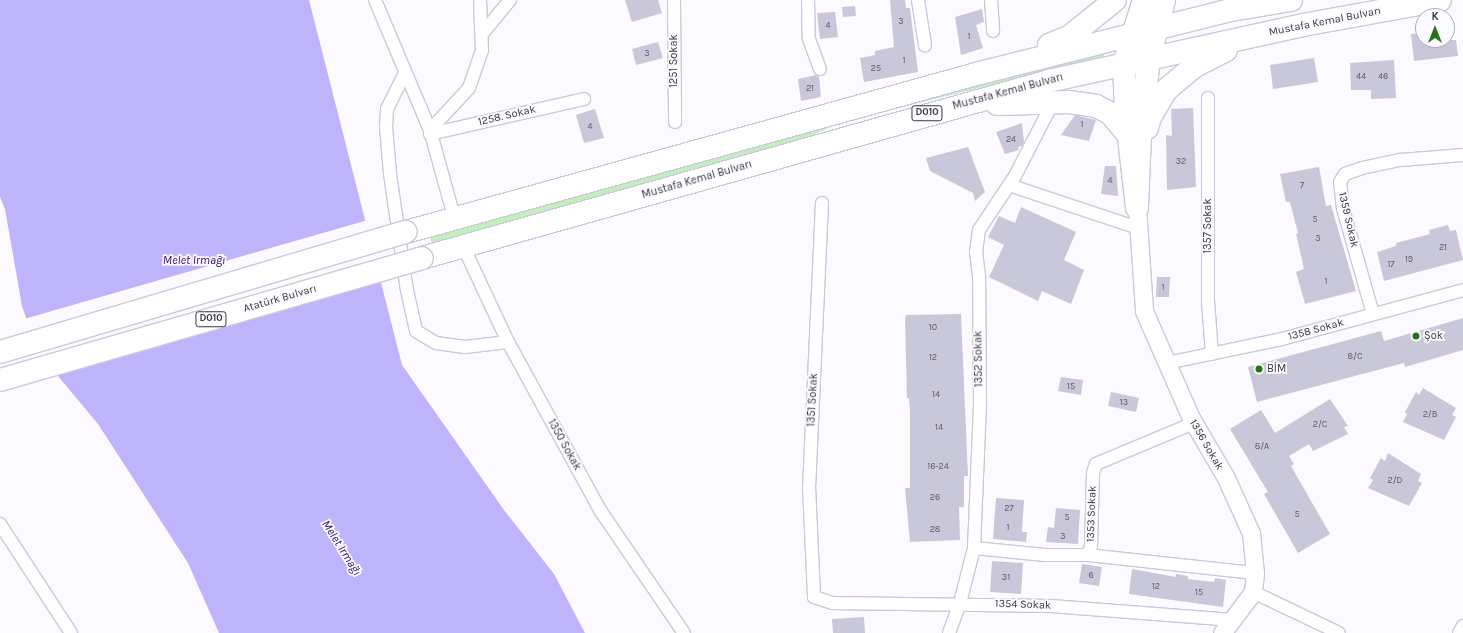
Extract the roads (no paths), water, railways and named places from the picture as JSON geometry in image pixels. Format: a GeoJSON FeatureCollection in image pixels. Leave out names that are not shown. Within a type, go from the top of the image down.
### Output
{"type":"FeatureCollection","features":[{"type":"Feature","properties":{"kind":"highway"},"geometry":{"type":"LineString","coordinates":[[976,74],[1069,37],[1115,0]]}},
{"type":"Feature","properties":{"kind":"highway"},"geometry":{"type":"LineString","coordinates":[[1137,217],[1124,64],[1144,0]]}},
{"type":"Feature","properties":{"kind":"highway"},"geometry":{"type":"LineString","coordinates":[[1137,217],[1138,162],[1149,59],[1155,29],[1164,0]]}},
{"type":"Feature","properties":{"kind":"highway"},"geometry":{"type":"LineString","coordinates":[[1208,0],[1231,10]]}},
{"type":"Feature","properties":{"kind":"highway","name":"D010"},"geometry":{"type":"LineString","coordinates":[[0,352],[406,232],[455,220],[976,74],[1231,10],[1291,0]]}},
{"type":"Feature","properties":{"kind":"highway","name":"Mustafa Kemal Bulvarı"},"geometry":{"type":"LineString","coordinates":[[422,258],[948,108],[1049,81],[1254,36],[1440,0]]}},
{"type":"Feature","properties":{"kind":"highway"},"geometry":{"type":"LineString","coordinates":[[1138,162],[1150,117],[1166,90],[1193,67],[1254,36]]}},
{"type":"Feature","properties":{"kind":"highway"},"geometry":{"type":"LineString","coordinates":[[948,108],[1053,102],[1096,106],[1110,113],[1129,136]]}},
{"type":"Feature","properties":{"kind":"highway","name":"Atatürk Bulvarı"},"geometry":{"type":"LineString","coordinates":[[0,380],[422,258]]}},
{"type":"Feature","properties":{"kind":"street"},"geometry":{"type":"LineString","coordinates":[[375,0],[430,132],[455,220]]}},
{"type":"Feature","properties":{"kind":"street"},"geometry":{"type":"LineString","coordinates":[[430,132],[469,88],[482,51],[480,0]]}},
{"type":"Feature","properties":{"kind":"street"},"geometry":{"type":"LineString","coordinates":[[482,34],[510,0]]}},
{"type":"Feature","properties":{"kind":"street","name":"1251 Sokak"},"geometry":{"type":"LineString","coordinates":[[674,0],[675,122]]}},
{"type":"Feature","properties":{"kind":"street"},"geometry":{"type":"LineString","coordinates":[[808,0],[809,39],[820,70]]}},
{"type":"Feature","properties":{"kind":"street"},"geometry":{"type":"LineString","coordinates":[[918,0],[925,45]]}},
{"type":"Feature","properties":{"kind":"street"},"geometry":{"type":"LineString","coordinates":[[991,0],[993,31]]}},
{"type":"Feature","properties":{"kind":"street"},"geometry":{"type":"LineString","coordinates":[[405,73],[387,109],[386,127],[390,174],[407,290],[416,331],[436,343],[464,347],[508,342]]}},
{"type":"Feature","properties":{"kind":"street","name":"1357 Sokak"},"geometry":{"type":"LineString","coordinates":[[1208,98],[1208,301],[1212,354]]}},
{"type":"Feature","properties":{"kind":"street","name":"1258. Sokak"},"geometry":{"type":"LineString","coordinates":[[430,132],[584,99]]}},
{"type":"Feature","properties":{"kind":"street","name":"1352 Sokak"},"geometry":{"type":"LineString","coordinates":[[949,633],[960,603],[974,548],[980,406],[979,276],[976,252],[979,230],[1009,185],[1053,102]]}},
{"type":"Feature","properties":{"kind":"street","name":"1359 Sokak"},"geometry":{"type":"LineString","coordinates":[[1373,314],[1343,209],[1340,182],[1345,174],[1362,168],[1401,160],[1463,155]]}},
{"type":"Feature","properties":{"kind":"street"},"geometry":{"type":"LineString","coordinates":[[1009,185],[1137,217]]}},
{"type":"Feature","properties":{"kind":"street","name":"1351 Sokak"},"geometry":{"type":"LineString","coordinates":[[814,597],[809,486],[822,203]]}},
{"type":"Feature","properties":{"kind":"street","name":"1356 Sokak"},"geometry":{"type":"LineString","coordinates":[[1137,217],[1144,311],[1194,423],[1226,478],[1251,533],[1255,573],[1253,592]]}},
{"type":"Feature","properties":{"kind":"street","name":"1350 Sokak"},"geometry":{"type":"LineString","coordinates":[[463,246],[508,342],[600,510],[684,633]]}},
{"type":"Feature","properties":{"kind":"street","name":"1358 Sokak"},"geometry":{"type":"LineString","coordinates":[[1167,363],[1282,339],[1463,290]]}},
{"type":"Feature","properties":{"kind":"street","name":"1353 Sokak"},"geometry":{"type":"LineString","coordinates":[[974,548],[1045,555],[1088,555],[1091,546],[1093,473],[1096,464],[1194,423]]}},
{"type":"Feature","properties":{"kind":"street"},"geometry":{"type":"LineString","coordinates":[[0,524],[71,633]]}},
{"type":"Feature","properties":{"kind":"street"},"geometry":{"type":"LineString","coordinates":[[1088,555],[1255,573]]}},
{"type":"Feature","properties":{"kind":"street"},"geometry":{"type":"LineString","coordinates":[[1222,633],[1253,592],[1339,633]]}},
{"type":"Feature","properties":{"kind":"street","name":"1354 Sokak"},"geometry":{"type":"LineString","coordinates":[[814,597],[832,603],[960,603],[1051,606],[1233,620]]}},
{"type":"Feature","properties":{"kind":"street"},"geometry":{"type":"LineString","coordinates":[[1459,633],[1463,626]]}},
{"type":"Feature","properties":{"kind":"water","name":"Melet Irmağı"},"geometry":{"type":"Polygon","coordinates":[[[0,0],[309,0],[402,365],[504,510],[554,574],[585,633],[219,633],[188,563],[98,424],[38,352],[22,306],[5,209],[0,197],[0,0]]]}},
{"type":"Feature","properties":{"kind":"place","name":"Şok"},"geometry":{"type":"Point","coordinates":[1416,336]}},
{"type":"Feature","properties":{"kind":"place","name":"BİM"},"geometry":{"type":"Point","coordinates":[1259,369]}}]}
